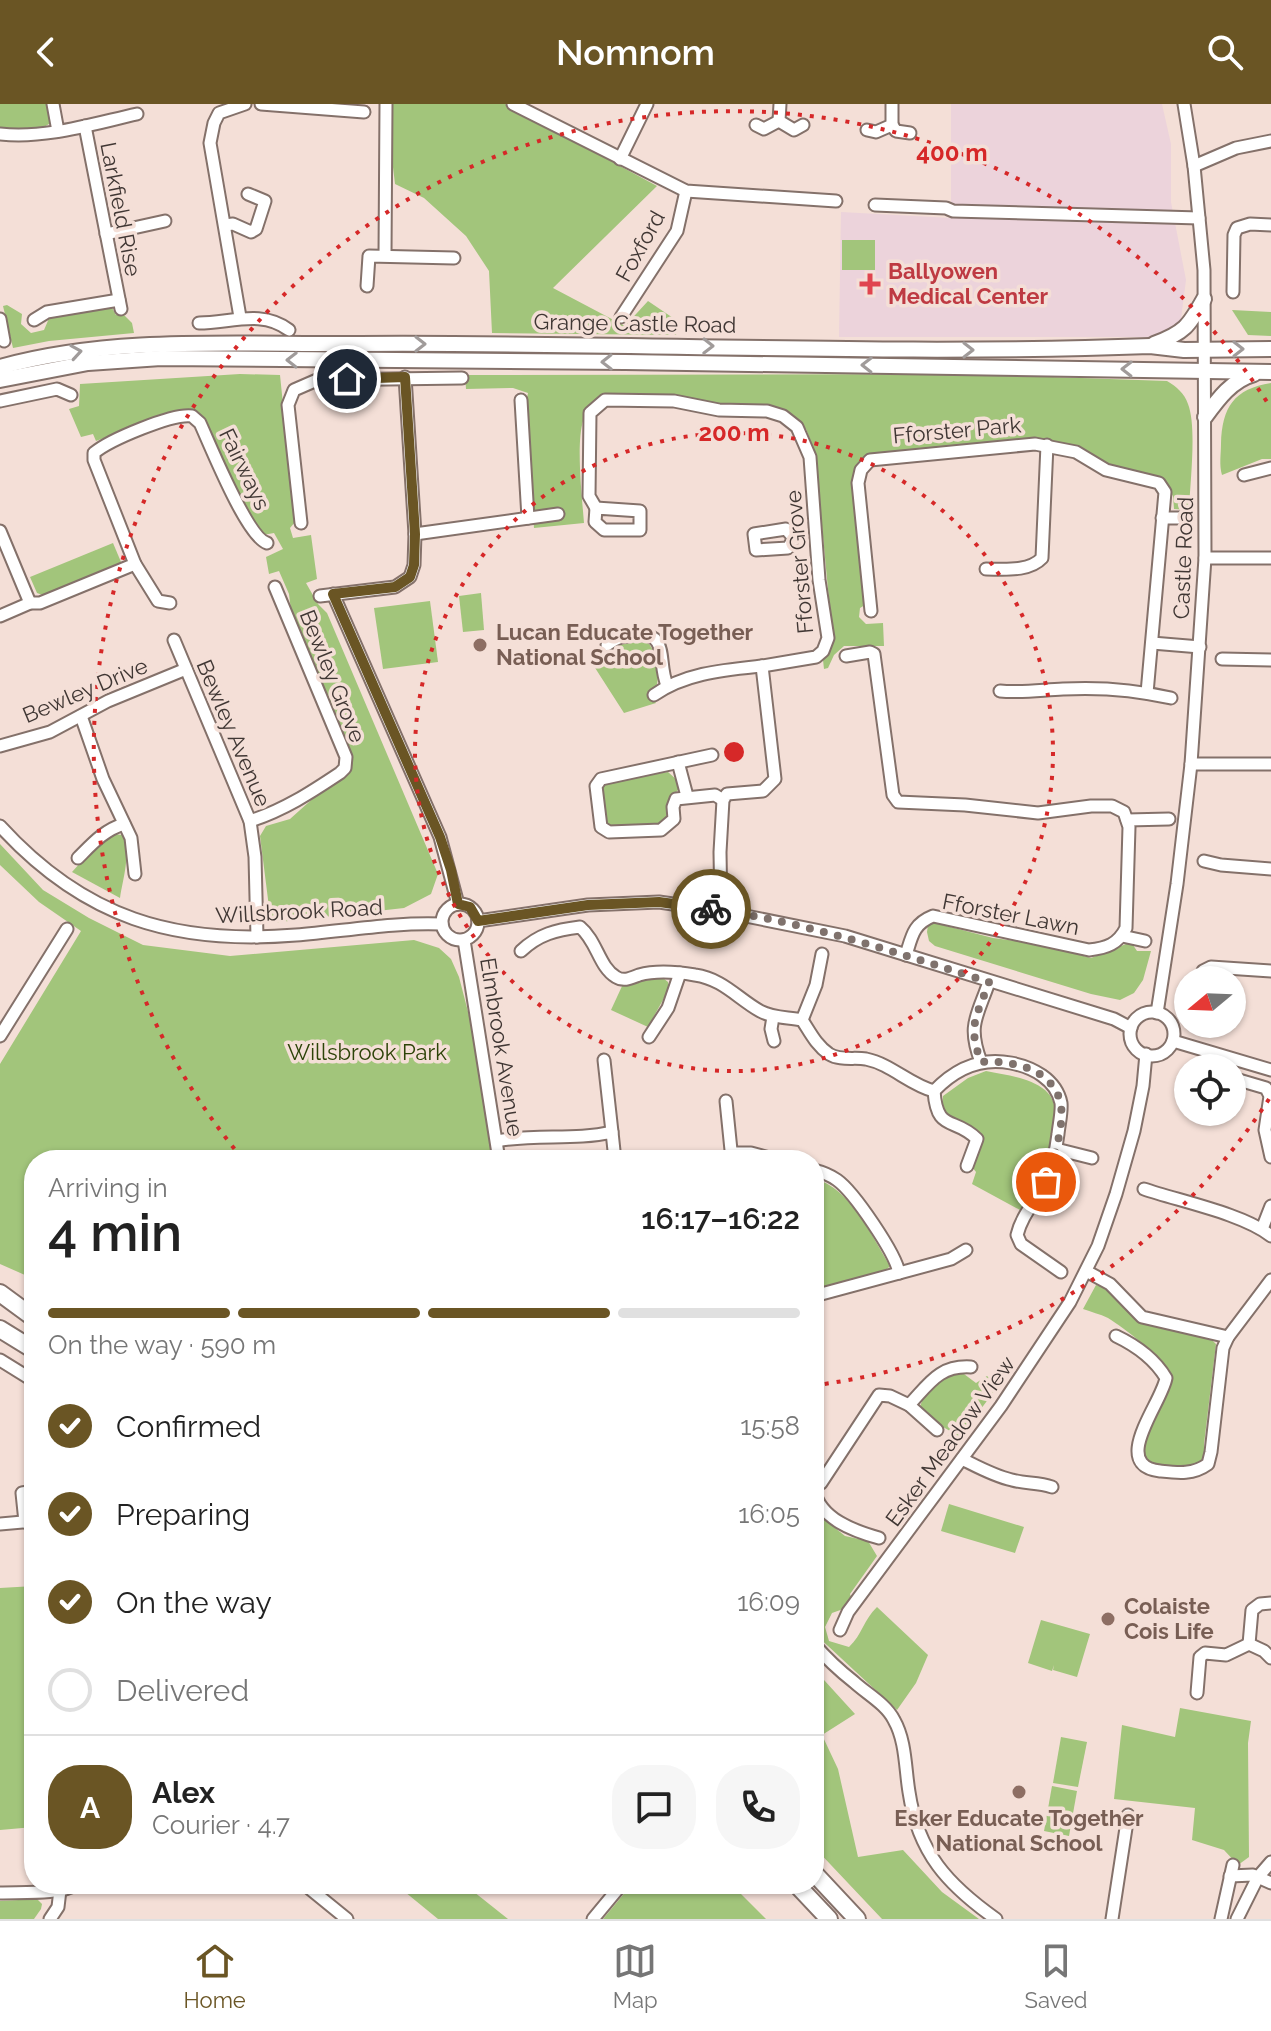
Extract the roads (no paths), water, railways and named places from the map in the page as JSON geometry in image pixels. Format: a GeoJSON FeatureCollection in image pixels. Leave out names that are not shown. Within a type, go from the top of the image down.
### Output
{"type":"FeatureCollection","features":[{"type":"Feature","properties":{"kind":"highway"},"geometry":{"type":"LineString","coordinates":[[0,1293],[24,1311]]}},
{"type":"Feature","properties":{"kind":"highway"},"geometry":{"type":"LineString","coordinates":[[0,1305],[24,1319]]}},
{"type":"Feature","properties":{"kind":"highway"},"geometry":{"type":"LineString","coordinates":[[4,1332],[24,1344]]}},
{"type":"Feature","properties":{"kind":"highway"},"geometry":{"type":"LineString","coordinates":[[824,1884],[857,1919]]}},
{"type":"Feature","properties":{"kind":"highway"},"geometry":{"type":"LineString","coordinates":[[805,1894],[829,1919]]}},
{"type":"Feature","properties":{"kind":"main road"},"geometry":{"type":"LineString","coordinates":[[1150,346],[1189,326],[1204,299]]}},
{"type":"Feature","properties":{"kind":"main road","name":"Grange Castle Road"},"geometry":{"type":"LineString","coordinates":[[0,367],[93,349],[158,346],[529,343],[897,350],[1150,346],[1205,350],[1271,349]]}},
{"type":"Feature","properties":{"kind":"main road","name":"Grange Castle Road"},"geometry":{"type":"LineString","coordinates":[[0,380],[88,363],[161,358],[1265,372]]}},
{"type":"Feature","properties":{"kind":"main road"},"geometry":{"type":"LineString","coordinates":[[1205,417],[1243,377],[1265,372]]}},
{"type":"Feature","properties":{"kind":"street"},"geometry":{"type":"LineString","coordinates":[[53,104],[58,131]]}},
{"type":"Feature","properties":{"kind":"street"},"geometry":{"type":"LineString","coordinates":[[240,317],[211,137],[219,113],[245,104]]}},
{"type":"Feature","properties":{"kind":"street"},"geometry":{"type":"LineString","coordinates":[[261,104],[364,112]]}},
{"type":"Feature","properties":{"kind":"street"},"geometry":{"type":"LineString","coordinates":[[385,255],[386,104]]}},
{"type":"Feature","properties":{"kind":"street"},"geometry":{"type":"LineString","coordinates":[[620,159],[647,104]]}},
{"type":"Feature","properties":{"kind":"street"},"geometry":{"type":"LineString","coordinates":[[779,121],[780,104]]}},
{"type":"Feature","properties":{"kind":"street"},"geometry":{"type":"LineString","coordinates":[[892,104],[892,125],[896,131],[910,133]]}},
{"type":"Feature","properties":{"kind":"street","name":"Castle Road"},"geometry":{"type":"LineString","coordinates":[[1157,1013],[1191,764],[1205,558],[1204,270],[1194,166],[1184,104]]}},
{"type":"Feature","properties":{"kind":"street"},"geometry":{"type":"LineString","coordinates":[[521,106],[686,191],[836,201]]}},
{"type":"Feature","properties":{"kind":"street"},"geometry":{"type":"LineString","coordinates":[[0,134],[21,136],[58,131],[137,114]]}},
{"type":"Feature","properties":{"kind":"street"},"geometry":{"type":"LineString","coordinates":[[779,121],[794,130],[803,125]]}},
{"type":"Feature","properties":{"kind":"street"},"geometry":{"type":"LineString","coordinates":[[756,125],[764,129],[779,121]]}},
{"type":"Feature","properties":{"kind":"street"},"geometry":{"type":"LineString","coordinates":[[867,130],[876,132],[892,125]]}},
{"type":"Feature","properties":{"kind":"street","name":"Larkfield Rise"},"geometry":{"type":"LineString","coordinates":[[34,320],[47,312],[120,304],[85,126]]}},
{"type":"Feature","properties":{"kind":"street"},"geometry":{"type":"LineString","coordinates":[[1194,166],[1236,148],[1271,141]]}},
{"type":"Feature","properties":{"kind":"street","name":"Foxford"},"geometry":{"type":"LineString","coordinates":[[621,317],[677,231],[686,191]]}},
{"type":"Feature","properties":{"kind":"street"},"geometry":{"type":"LineString","coordinates":[[225,225],[233,224],[251,232],[256,229],[265,201],[248,194]]}},
{"type":"Feature","properties":{"kind":"street"},"geometry":{"type":"LineString","coordinates":[[875,205],[956,211],[1199,218]]}},
{"type":"Feature","properties":{"kind":"street"},"geometry":{"type":"LineString","coordinates":[[106,234],[162,222]]}},
{"type":"Feature","properties":{"kind":"street"},"geometry":{"type":"LineString","coordinates":[[1233,292],[1234,235],[1237,228],[1250,224],[1271,225]]}},
{"type":"Feature","properties":{"kind":"street"},"geometry":{"type":"LineString","coordinates":[[367,286],[369,256],[454,258]]}},
{"type":"Feature","properties":{"kind":"street"},"geometry":{"type":"LineString","coordinates":[[199,323],[225,322],[240,317],[275,322],[289,330]]}},
{"type":"Feature","properties":{"kind":"street"},"geometry":{"type":"LineString","coordinates":[[0,319],[4,341]]}},
{"type":"Feature","properties":{"kind":"street"},"geometry":{"type":"LineString","coordinates":[[320,596],[395,587],[410,577],[414,565],[415,534],[405,377]]}},
{"type":"Feature","properties":{"kind":"street"},"geometry":{"type":"LineString","coordinates":[[301,523],[288,405],[294,390],[317,380],[462,378]]}},
{"type":"Feature","properties":{"kind":"street"},"geometry":{"type":"LineString","coordinates":[[0,401],[57,389],[71,395]]}},
{"type":"Feature","properties":{"kind":"street"},"geometry":{"type":"LineString","coordinates":[[521,400],[528,518]]}},
{"type":"Feature","properties":{"kind":"street","name":"Fforster Grove"},"geometry":{"type":"LineString","coordinates":[[596,508],[589,496],[590,413],[605,400],[674,401],[719,410],[767,411],[783,416],[797,427],[810,457],[814,535],[828,638],[823,651],[816,657],[762,666]]}},
{"type":"Feature","properties":{"kind":"street","name":"Fairways"},"geometry":{"type":"LineString","coordinates":[[135,564],[94,460],[96,451],[177,416],[192,416],[200,423],[239,506],[258,539],[267,543]]}},
{"type":"Feature","properties":{"kind":"street"},"geometry":{"type":"LineString","coordinates":[[986,569],[1022,568],[1036,564],[1042,558],[1047,445]]}},
{"type":"Feature","properties":{"kind":"street","name":"Fforster Park"},"geometry":{"type":"LineString","coordinates":[[871,611],[858,483],[861,470],[870,460],[1047,445],[1076,452],[1106,470],[1159,483],[1165,492],[1162,518]]}},
{"type":"Feature","properties":{"kind":"street"},"geometry":{"type":"LineString","coordinates":[[1244,475],[1271,468]]}},
{"type":"Feature","properties":{"kind":"street"},"geometry":{"type":"LineString","coordinates":[[415,534],[558,514]]}},
{"type":"Feature","properties":{"kind":"street"},"geometry":{"type":"LineString","coordinates":[[1147,693],[1162,518],[1182,518]]}},
{"type":"Feature","properties":{"kind":"street"},"geometry":{"type":"LineString","coordinates":[[0,531],[30,603]]}},
{"type":"Feature","properties":{"kind":"street"},"geometry":{"type":"LineString","coordinates":[[794,538],[814,535]]}},
{"type":"Feature","properties":{"kind":"street"},"geometry":{"type":"LineString","coordinates":[[1205,558],[1271,558]]}},
{"type":"Feature","properties":{"kind":"street"},"geometry":{"type":"LineString","coordinates":[[0,616],[135,564],[158,601],[170,603]]}},
{"type":"Feature","properties":{"kind":"street","name":"Bewley Grove"},"geometry":{"type":"LineString","coordinates":[[250,821],[297,802],[345,768],[346,757],[275,587]]}},
{"type":"Feature","properties":{"kind":"street"},"geometry":{"type":"LineString","coordinates":[[333,594],[440,837],[458,904]]}},
{"type":"Feature","properties":{"kind":"street"},"geometry":{"type":"LineString","coordinates":[[607,645],[614,638],[629,635],[648,634],[655,637],[667,685]]}},
{"type":"Feature","properties":{"kind":"street","name":"Bewley Avenue"},"geometry":{"type":"LineString","coordinates":[[174,640],[250,821],[255,857],[257,937]]}},
{"type":"Feature","properties":{"kind":"street"},"geometry":{"type":"LineString","coordinates":[[1152,643],[1200,647]]}},
{"type":"Feature","properties":{"kind":"street"},"geometry":{"type":"LineString","coordinates":[[846,656],[874,654],[893,795],[898,802],[1038,813],[1112,806],[1124,812],[1127,820],[1126,928],[1122,936],[1145,941]]}},
{"type":"Feature","properties":{"kind":"street"},"geometry":{"type":"LineString","coordinates":[[1222,659],[1271,660]]}},
{"type":"Feature","properties":{"kind":"street"},"geometry":{"type":"LineString","coordinates":[[654,695],[667,685],[721,671],[762,666],[775,779],[763,791],[727,794],[723,800],[721,911]]}},
{"type":"Feature","properties":{"kind":"street","name":"Bewley Drive"},"geometry":{"type":"LineString","coordinates":[[0,746],[47,733],[108,701],[186,669]]}},
{"type":"Feature","properties":{"kind":"street"},"geometry":{"type":"LineString","coordinates":[[1000,691],[1022,693],[1096,689],[1171,698]]}},
{"type":"Feature","properties":{"kind":"street"},"geometry":{"type":"LineString","coordinates":[[81,716],[103,779],[131,838],[135,874]]}},
{"type":"Feature","properties":{"kind":"street"},"geometry":{"type":"LineString","coordinates":[[712,755],[601,779],[596,786],[601,827],[609,832],[661,830],[674,819],[676,799],[715,795],[723,800]]}},
{"type":"Feature","properties":{"kind":"street"},"geometry":{"type":"LineString","coordinates":[[678,762],[687,796]]}},
{"type":"Feature","properties":{"kind":"street"},"geometry":{"type":"LineString","coordinates":[[1191,764],[1271,764]]}},
{"type":"Feature","properties":{"kind":"street"},"geometry":{"type":"LineString","coordinates":[[1127,820],[1169,819]]}},
{"type":"Feature","properties":{"kind":"street"},"geometry":{"type":"LineString","coordinates":[[78,858],[100,836],[124,824]]}},
{"type":"Feature","properties":{"kind":"street","name":"Willsbrook Road"},"geometry":{"type":"LineString","coordinates":[[0,826],[26,854],[74,890],[125,916],[184,933],[257,937],[378,926],[442,924]]}},
{"type":"Feature","properties":{"kind":"street"},"geometry":{"type":"LineString","coordinates":[[1204,861],[1271,869]]}},
{"type":"Feature","properties":{"kind":"street"},"geometry":{"type":"LineString","coordinates":[[478,921],[588,905],[659,902],[721,911],[845,936],[1114,1019],[1131,1028]]}},
{"type":"Feature","properties":{"kind":"street"},"geometry":{"type":"LineString","coordinates":[[458,904],[470,907],[478,921],[473,935],[464,940],[447,935],[442,924],[445,913],[458,904]]}},
{"type":"Feature","properties":{"kind":"street","name":"Fforster Lawn"},"geometry":{"type":"LineString","coordinates":[[906,955],[920,921],[933,916],[1089,950],[1104,948],[1122,936]]}},
{"type":"Feature","properties":{"kind":"street"},"geometry":{"type":"LineString","coordinates":[[521,951],[540,936],[555,930],[580,927],[590,935],[606,969],[616,977],[625,980],[643,974],[680,973],[718,980],[773,1017],[786,1015],[802,1020],[813,1038],[830,1055],[865,1059],[934,1091]]}},
{"type":"Feature","properties":{"kind":"street"},"geometry":{"type":"LineString","coordinates":[[0,1036],[67,929]]}},
{"type":"Feature","properties":{"kind":"street","name":"Elmbrook Avenue"},"geometry":{"type":"LineString","coordinates":[[464,940],[498,1150]]}},
{"type":"Feature","properties":{"kind":"street"},"geometry":{"type":"LineString","coordinates":[[802,1020],[816,985],[822,954]]}},
{"type":"Feature","properties":{"kind":"street"},"geometry":{"type":"LineString","coordinates":[[1246,969],[1271,971]]}},
{"type":"Feature","properties":{"kind":"street"},"geometry":{"type":"LineString","coordinates":[[649,1037],[668,1008],[680,973]]}},
{"type":"Feature","properties":{"kind":"street"},"geometry":{"type":"LineString","coordinates":[[981,1062],[973,1036],[974,1023],[989,982]]}},
{"type":"Feature","properties":{"kind":"street"},"geometry":{"type":"LineString","coordinates":[[1157,1013],[1173,1026],[1173,1041],[1165,1052],[1152,1056],[1140,1051],[1132,1041],[1131,1028],[1144,1014],[1157,1013]]}},
{"type":"Feature","properties":{"kind":"street"},"geometry":{"type":"LineString","coordinates":[[773,1017],[771,1029],[774,1041]]}},
{"type":"Feature","properties":{"kind":"street"},"geometry":{"type":"LineString","coordinates":[[1173,1041],[1271,1070]]}},
{"type":"Feature","properties":{"kind":"street"},"geometry":{"type":"LineString","coordinates":[[1146,1054],[1134,1131],[1116,1194],[1086,1271],[1110,1284],[1142,1317],[1228,1337]]}},
{"type":"Feature","properties":{"kind":"street"},"geometry":{"type":"LineString","coordinates":[[604,1060],[614,1150]]}},
{"type":"Feature","properties":{"kind":"street"},"geometry":{"type":"LineString","coordinates":[[934,1091],[961,1070],[981,1062],[998,1060],[1022,1065],[1040,1074],[1053,1087],[1061,1103],[1056,1149],[1046,1182],[1020,1223],[1017,1235],[1021,1244],[1061,1272]]}},
{"type":"Feature","properties":{"kind":"street"},"geometry":{"type":"LineString","coordinates":[[1246,1082],[1266,1088],[1270,1096],[1265,1130],[1271,1157]]}},
{"type":"Feature","properties":{"kind":"street"},"geometry":{"type":"LineString","coordinates":[[934,1091],[935,1107],[940,1117],[977,1139],[967,1166]]}},
{"type":"Feature","properties":{"kind":"street"},"geometry":{"type":"LineString","coordinates":[[726,1101],[731,1150]]}},
{"type":"Feature","properties":{"kind":"street"},"geometry":{"type":"LineString","coordinates":[[497,1141],[519,1137],[594,1137],[612,1132]]}},
{"type":"Feature","properties":{"kind":"street"},"geometry":{"type":"LineString","coordinates":[[1056,1149],[1092,1158]]}},
{"type":"Feature","properties":{"kind":"street"},"geometry":{"type":"LineString","coordinates":[[824,1175],[840,1182],[887,1245],[898,1263],[899,1273]]}},
{"type":"Feature","properties":{"kind":"street"},"geometry":{"type":"LineString","coordinates":[[1144,1189],[1267,1232],[1271,1206]]}},
{"type":"Feature","properties":{"kind":"street"},"geometry":{"type":"LineString","coordinates":[[824,1293],[951,1259],[966,1250]]}},
{"type":"Feature","properties":{"kind":"street","name":"Esker Meadow View"},"geometry":{"type":"LineString","coordinates":[[840,1630],[848,1612],[1028,1368],[1086,1271]]}},
{"type":"Feature","properties":{"kind":"street"},"geometry":{"type":"LineString","coordinates":[[1116,1336],[1142,1351],[1157,1364],[1166,1378],[1164,1389],[1138,1438],[1138,1457],[1142,1465],[1151,1470],[1184,1473],[1199,1470],[1208,1464],[1223,1348],[1271,1280]]}},
{"type":"Feature","properties":{"kind":"street"},"geometry":{"type":"LineString","coordinates":[[4,1362],[24,1375]]}},
{"type":"Feature","properties":{"kind":"street"},"geometry":{"type":"LineString","coordinates":[[909,1405],[938,1374],[958,1367],[971,1367]]}},
{"type":"Feature","properties":{"kind":"street"},"geometry":{"type":"LineString","coordinates":[[824,1478],[879,1395],[890,1396],[909,1405],[937,1430]]}},
{"type":"Feature","properties":{"kind":"street"},"geometry":{"type":"LineString","coordinates":[[962,1459],[1001,1477],[1040,1482],[1052,1487]]}},
{"type":"Feature","properties":{"kind":"street"},"geometry":{"type":"LineString","coordinates":[[824,1511],[857,1532],[879,1538]]}},
{"type":"Feature","properties":{"kind":"street"},"geometry":{"type":"LineString","coordinates":[[0,1524],[24,1522]]}},
{"type":"Feature","properties":{"kind":"street"},"geometry":{"type":"LineString","coordinates":[[1249,1644],[1252,1610],[1260,1604],[1271,1603]]}},
{"type":"Feature","properties":{"kind":"street"},"geometry":{"type":"LineString","coordinates":[[1249,1644],[1271,1658]]}},
{"type":"Feature","properties":{"kind":"street"},"geometry":{"type":"LineString","coordinates":[[1197,1693],[1200,1657],[1205,1653],[1226,1655],[1249,1644]]}},
{"type":"Feature","properties":{"kind":"street"},"geometry":{"type":"LineString","coordinates":[[824,1654],[850,1680],[888,1710],[903,1746],[914,1822],[921,1840],[943,1872],[967,1897],[996,1919]]}},
{"type":"Feature","properties":{"kind":"street"},"geometry":{"type":"LineString","coordinates":[[1112,1919],[1128,1815]]}},
{"type":"Feature","properties":{"kind":"street"},"geometry":{"type":"LineString","coordinates":[[1237,1919],[1258,1877],[1271,1862]]}},
{"type":"Feature","properties":{"kind":"street"},"geometry":{"type":"LineString","coordinates":[[1221,1919],[1232,1870],[1271,1883]]}},
{"type":"Feature","properties":{"kind":"street"},"geometry":{"type":"LineString","coordinates":[[0,1893],[24,1892]]}},
{"type":"Feature","properties":{"kind":"street"},"geometry":{"type":"LineString","coordinates":[[50,1919],[58,1907],[60,1894]]}},
{"type":"Feature","properties":{"kind":"street"},"geometry":{"type":"LineString","coordinates":[[320,1894],[347,1919]]}},
{"type":"Feature","properties":{"kind":"street"},"geometry":{"type":"LineString","coordinates":[[593,1919],[614,1894]]}},
{"type":"Feature","properties":{"kind":"place","name":"Ballyowen Medical Center"},"geometry":{"type":"Point","coordinates":[870,284]}},
{"type":"Feature","properties":{"kind":"place","name":"Lucan Educate Together National School"},"geometry":{"type":"Point","coordinates":[480,645]}},
{"type":"Feature","properties":{"kind":"place","name":"Colaiste Cois Life"},"geometry":{"type":"Point","coordinates":[1108,1619]}},
{"type":"Feature","properties":{"kind":"place","name":"Esker Educate Together National School"},"geometry":{"type":"Point","coordinates":[1019,1792]}},
{"type":"Feature","properties":{"kind":"park label","name":"Willsbrook Park"},"geometry":{"type":"Point","coordinates":[367,1052]}}]}
